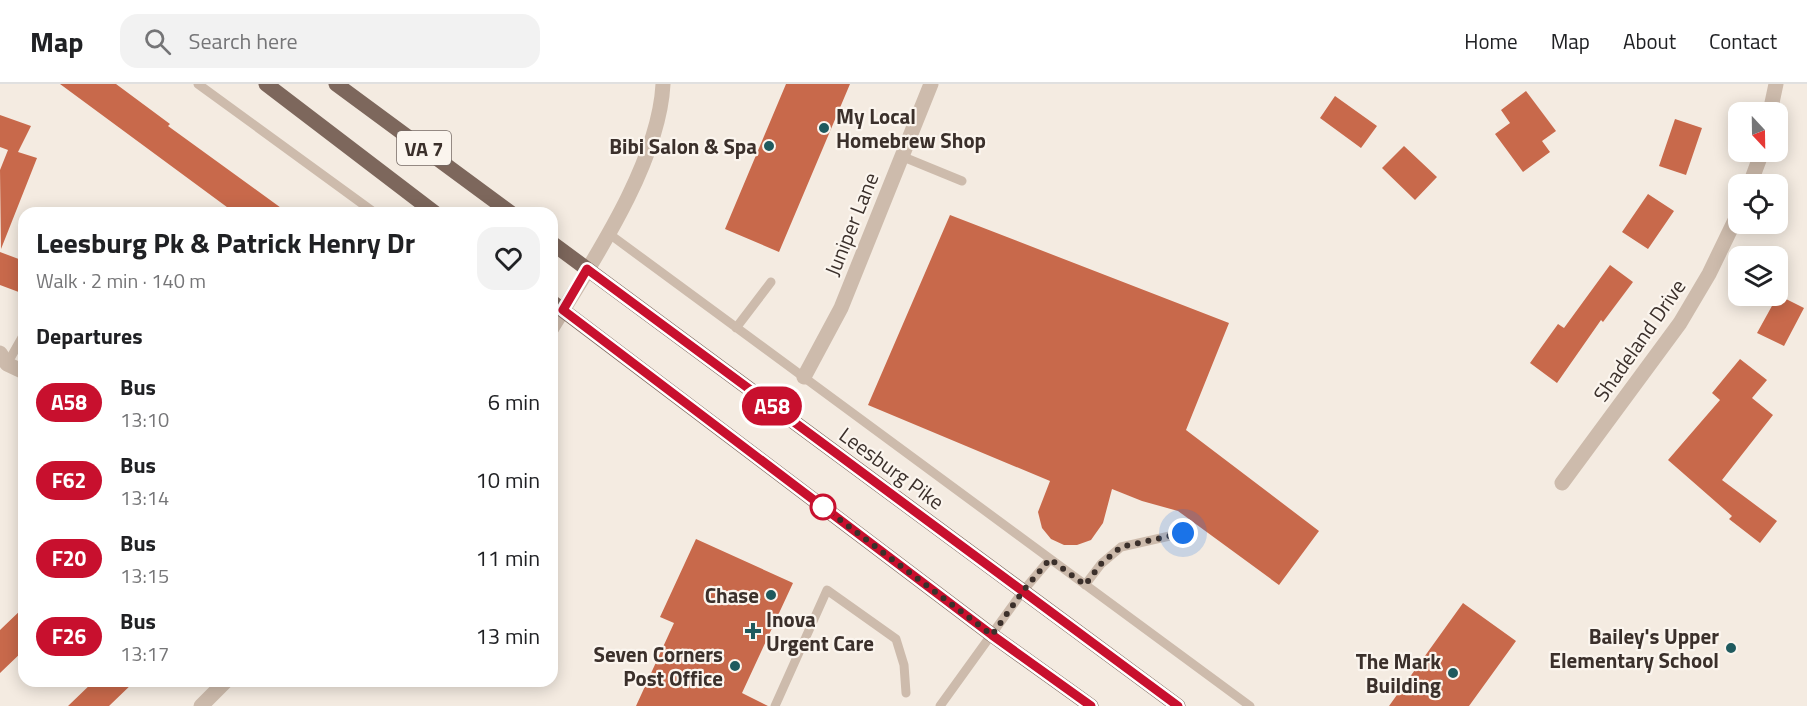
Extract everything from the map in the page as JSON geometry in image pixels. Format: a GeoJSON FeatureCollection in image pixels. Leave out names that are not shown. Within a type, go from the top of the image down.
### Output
{"type":"FeatureCollection","features":[{"type":"Feature","properties":{"kind":"main road","name":"VA 7"},"geometry":{"type":"LineString","coordinates":[[266,84],[427,207]]}},
{"type":"Feature","properties":{"kind":"main road","name":"VA 7"},"geometry":{"type":"LineString","coordinates":[[336,84],[503,207]]}},
{"type":"Feature","properties":{"kind":"main road","name":"Leesburg Pike"},"geometry":{"type":"LineString","coordinates":[[558,247],[1178,706]]}},
{"type":"Feature","properties":{"kind":"main road"},"geometry":{"type":"LineString","coordinates":[[558,307],[992,635],[1091,706]]}},
{"type":"Feature","properties":{"kind":"street"},"geometry":{"type":"LineString","coordinates":[[558,305],[587,269],[628,196],[650,146],[661,108],[663,84]]}},
{"type":"Feature","properties":{"kind":"street","name":"Juniper Lane"},"geometry":{"type":"LineString","coordinates":[[804,377],[841,308],[931,84]]}},
{"type":"Feature","properties":{"kind":"street"},"geometry":{"type":"LineString","coordinates":[[1772,102],[1776,84]]}},
{"type":"Feature","properties":{"kind":"street","name":"Shadeland Drive"},"geometry":{"type":"LineString","coordinates":[[1562,483],[1680,323],[1710,274],[1729,234]]}},
{"type":"Feature","properties":{"kind":"street"},"geometry":{"type":"LineString","coordinates":[[2,361],[18,369]]}},
{"type":"Feature","properties":{"kind":"street"},"geometry":{"type":"LineString","coordinates":[[207,704],[221,687]]}},
{"type":"Feature","properties":{"kind":"lane"},"geometry":{"type":"LineString","coordinates":[[198,84],[367,207]]}},
{"type":"Feature","properties":{"kind":"lane"},"geometry":{"type":"LineString","coordinates":[[901,156],[962,181]]}},
{"type":"Feature","properties":{"kind":"lane"},"geometry":{"type":"LineString","coordinates":[[608,233],[1250,706]]}},
{"type":"Feature","properties":{"kind":"lane"},"geometry":{"type":"LineString","coordinates":[[736,328],[771,282]]}},
{"type":"Feature","properties":{"kind":"lane"},"geometry":{"type":"LineString","coordinates":[[2,361],[18,341]]}},
{"type":"Feature","properties":{"kind":"lane"},"geometry":{"type":"LineString","coordinates":[[1085,585],[1101,564],[1121,547],[1183,533]]}},
{"type":"Feature","properties":{"kind":"lane"},"geometry":{"type":"LineString","coordinates":[[940,706],[1023,591],[1050,559]]}},
{"type":"Feature","properties":{"kind":"lane"},"geometry":{"type":"LineString","coordinates":[[776,706],[827,590],[896,639],[904,665],[906,693]]}},
{"type":"Feature","properties":{"kind":"building"},"geometry":{"type":"Polygon","coordinates":[[[60,84],[116,84],[170,124],[168,126],[280,207],[227,207],[60,84]]]}},
{"type":"Feature","properties":{"kind":"building"},"geometry":{"type":"Polygon","coordinates":[[[786,84],[850,84],[779,252],[725,229],[786,84]]]}},
{"type":"Feature","properties":{"kind":"building"},"geometry":{"type":"Polygon","coordinates":[[[1526,91],[1556,131],[1542,141],[1550,152],[1523,172],[1495,134],[1510,123],[1501,110],[1526,91]]]}},
{"type":"Feature","properties":{"kind":"building"},"geometry":{"type":"Polygon","coordinates":[[[1335,96],[1377,126],[1361,148],[1320,118],[1335,96]]]}},
{"type":"Feature","properties":{"kind":"building"},"geometry":{"type":"Polygon","coordinates":[[[0,115],[31,126],[18,152],[37,158],[1,249],[0,170],[8,150],[0,147],[0,115]]]}},
{"type":"Feature","properties":{"kind":"building"},"geometry":{"type":"Polygon","coordinates":[[[1675,119],[1702,128],[1686,175],[1659,166],[1675,119]]]}},
{"type":"Feature","properties":{"kind":"building"},"geometry":{"type":"Polygon","coordinates":[[[1404,146],[1437,177],[1415,200],[1382,168],[1404,146]]]}},
{"type":"Feature","properties":{"kind":"building"},"geometry":{"type":"Polygon","coordinates":[[[1648,194],[1674,211],[1648,249],[1622,232],[1648,194]]]}},
{"type":"Feature","properties":{"kind":"building"},"geometry":{"type":"Polygon","coordinates":[[[950,215],[1229,323],[1186,430],[1319,531],[1279,585],[1178,511],[1142,501],[1112,489],[1103,523],[1091,540],[1077,545],[1064,545],[1051,539],[1042,528],[1038,512],[1050,481],[868,405],[950,215]]]}},
{"type":"Feature","properties":{"kind":"building"},"geometry":{"type":"Polygon","coordinates":[[[0,252],[18,259],[18,292],[0,285],[0,252]]]}},
{"type":"Feature","properties":{"kind":"building"},"geometry":{"type":"Polygon","coordinates":[[[1610,265],[1633,282],[1603,322],[1601,320],[1557,383],[1530,363],[1558,324],[1564,328],[1610,265]]]}},
{"type":"Feature","properties":{"kind":"building"},"geometry":{"type":"Polygon","coordinates":[[[1788,300],[1804,308],[1784,346],[1757,333],[1772,306],[1788,306],[1788,300]]]}},
{"type":"Feature","properties":{"kind":"building"},"geometry":{"type":"Polygon","coordinates":[[[1740,359],[1767,380],[1752,398],[1773,415],[1722,480],[1777,521],[1760,543],[1729,519],[1732,516],[1668,460],[1720,400],[1712,393],[1740,359]]]}},
{"type":"Feature","properties":{"kind":"building"},"geometry":{"type":"Polygon","coordinates":[[[696,539],[793,583],[742,693],[768,706],[636,706],[674,623],[660,617],[696,539]]]}},
{"type":"Feature","properties":{"kind":"building","name":"The Mark Building"},"geometry":{"type":"Polygon","coordinates":[[[1463,603],[1516,641],[1469,706],[1389,706],[1463,603]]]}},
{"type":"Feature","properties":{"kind":"building"},"geometry":{"type":"Polygon","coordinates":[[[18,613],[18,656],[0,673],[0,630],[18,613]]]}},
{"type":"Feature","properties":{"kind":"building"},"geometry":{"type":"Polygon","coordinates":[[[88,687],[129,687],[109,706],[68,706],[88,687]]]}},
{"type":"Feature","properties":{"kind":"bus line","name":"A58"},"geometry":{"type":"LineString","coordinates":[[1091,706],[992,635],[563,310],[587,269],[1178,706]]}},
{"type":"Feature","properties":{"kind":"place","name":"My Local Homebrew Shop"},"geometry":{"type":"Point","coordinates":[824,128]}},
{"type":"Feature","properties":{"kind":"place","name":"Bibi Salon & Spa"},"geometry":{"type":"Point","coordinates":[769,146]}},
{"type":"Feature","properties":{"kind":"place","name":"Chase"},"geometry":{"type":"Point","coordinates":[771,595]}},
{"type":"Feature","properties":{"kind":"place","name":"Inova Urgent Care"},"geometry":{"type":"Point","coordinates":[753,631]}},
{"type":"Feature","properties":{"kind":"place","name":"Bailey's Upper Elementary School"},"geometry":{"type":"Point","coordinates":[1731,648]}},
{"type":"Feature","properties":{"kind":"place","name":"Seven Corners Post Office"},"geometry":{"type":"Point","coordinates":[735,666]}},
{"type":"Feature","properties":{"kind":"place","name":"The Mark Building"},"geometry":{"type":"Point","coordinates":[1453,673]}},
{"type":"Feature","properties":{"kind":"route"},"geometry":{"type":"LineString","coordinates":[[823,507],[992,635],[1023,591],[1050,559],[1085,585],[1101,564],[1121,547],[1183,533]]}}]}
